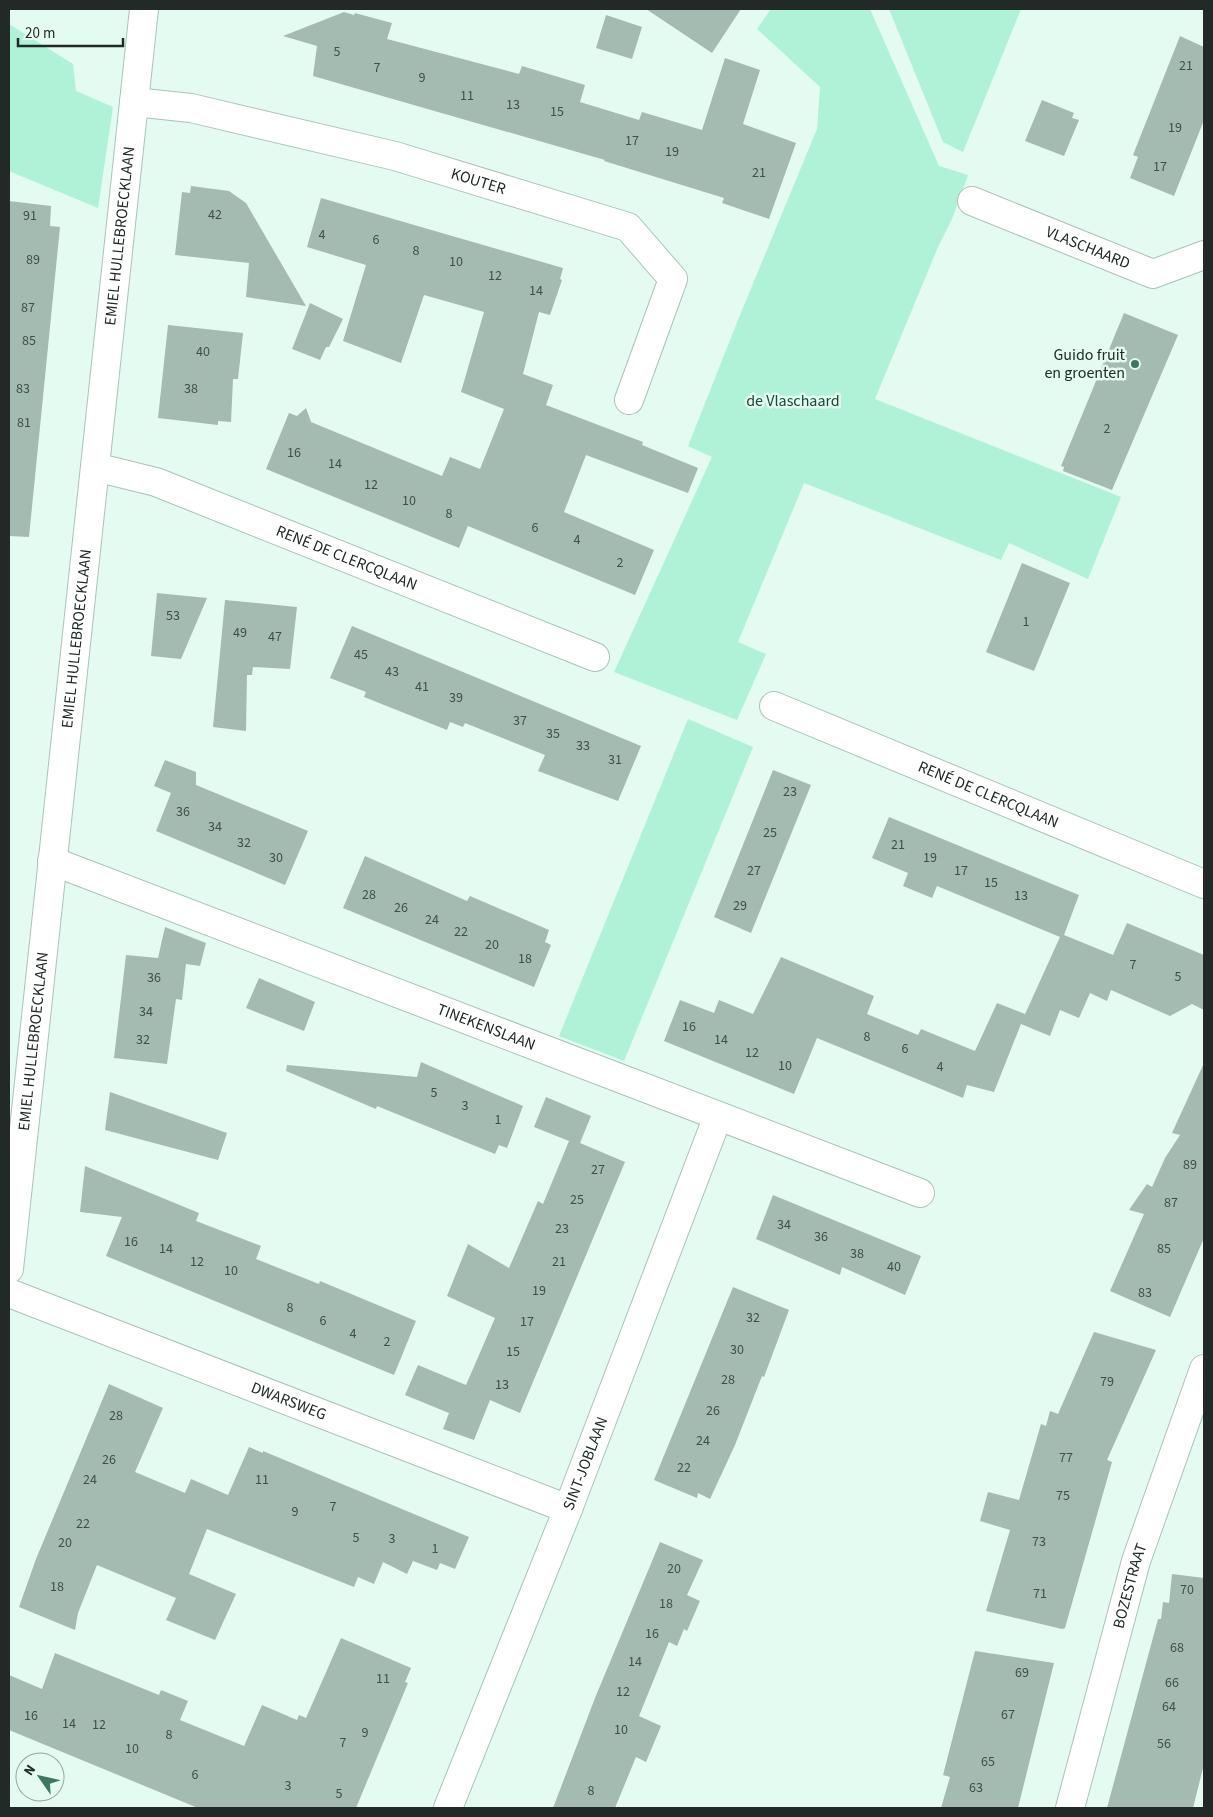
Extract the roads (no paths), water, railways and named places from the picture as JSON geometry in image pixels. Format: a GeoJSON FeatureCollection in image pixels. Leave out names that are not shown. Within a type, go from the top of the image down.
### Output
{"type":"FeatureCollection","features":[{"type":"Feature","properties":{"kind":"street","name":"EMIEL HULLEBROECKLAAN"},"geometry":{"type":"LineString","coordinates":[[9,1269],[144,9]]}},
{"type":"Feature","properties":{"kind":"street","name":"KOUTER"},"geometry":{"type":"LineString","coordinates":[[134,102],[191,108],[395,156],[628,227],[673,279],[629,400]]}},
{"type":"Feature","properties":{"kind":"street","name":"VLASCHAARD"},"geometry":{"type":"LineString","coordinates":[[972,201],[1153,274],[1204,255]]}},
{"type":"Feature","properties":{"kind":"street","name":"RENÉ DE CLERCQLAAN"},"geometry":{"type":"LineString","coordinates":[[95,467],[156,482],[595,657]]}},
{"type":"Feature","properties":{"kind":"street","name":"RENÉ DE CLERCQLAAN"},"geometry":{"type":"LineString","coordinates":[[774,706],[1204,884]]}},
{"type":"Feature","properties":{"kind":"street","name":"TINEKENSLAAN"},"geometry":{"type":"LineString","coordinates":[[52,861],[920,1193]]}},
{"type":"Feature","properties":{"kind":"street","name":"SINT-JOBLAAN"},"geometry":{"type":"LineString","coordinates":[[448,1808],[568,1509],[718,1116]]}},
{"type":"Feature","properties":{"kind":"street","name":"DWARSWEG"},"geometry":{"type":"LineString","coordinates":[[9,1293],[568,1509]]}},
{"type":"Feature","properties":{"kind":"street","name":"BOZESTRAAT"},"geometry":{"type":"LineString","coordinates":[[1070,1808],[1136,1561],[1204,1369]]}},
{"type":"Feature","properties":{"kind":"place","name":"Guido fruit en groenten"},"geometry":{"type":"Point","coordinates":[1135,364]}},
{"type":"Feature","properties":{"kind":"park label","name":"de Vlaschaard"},"geometry":{"type":"Point","coordinates":[793,401]}}]}
